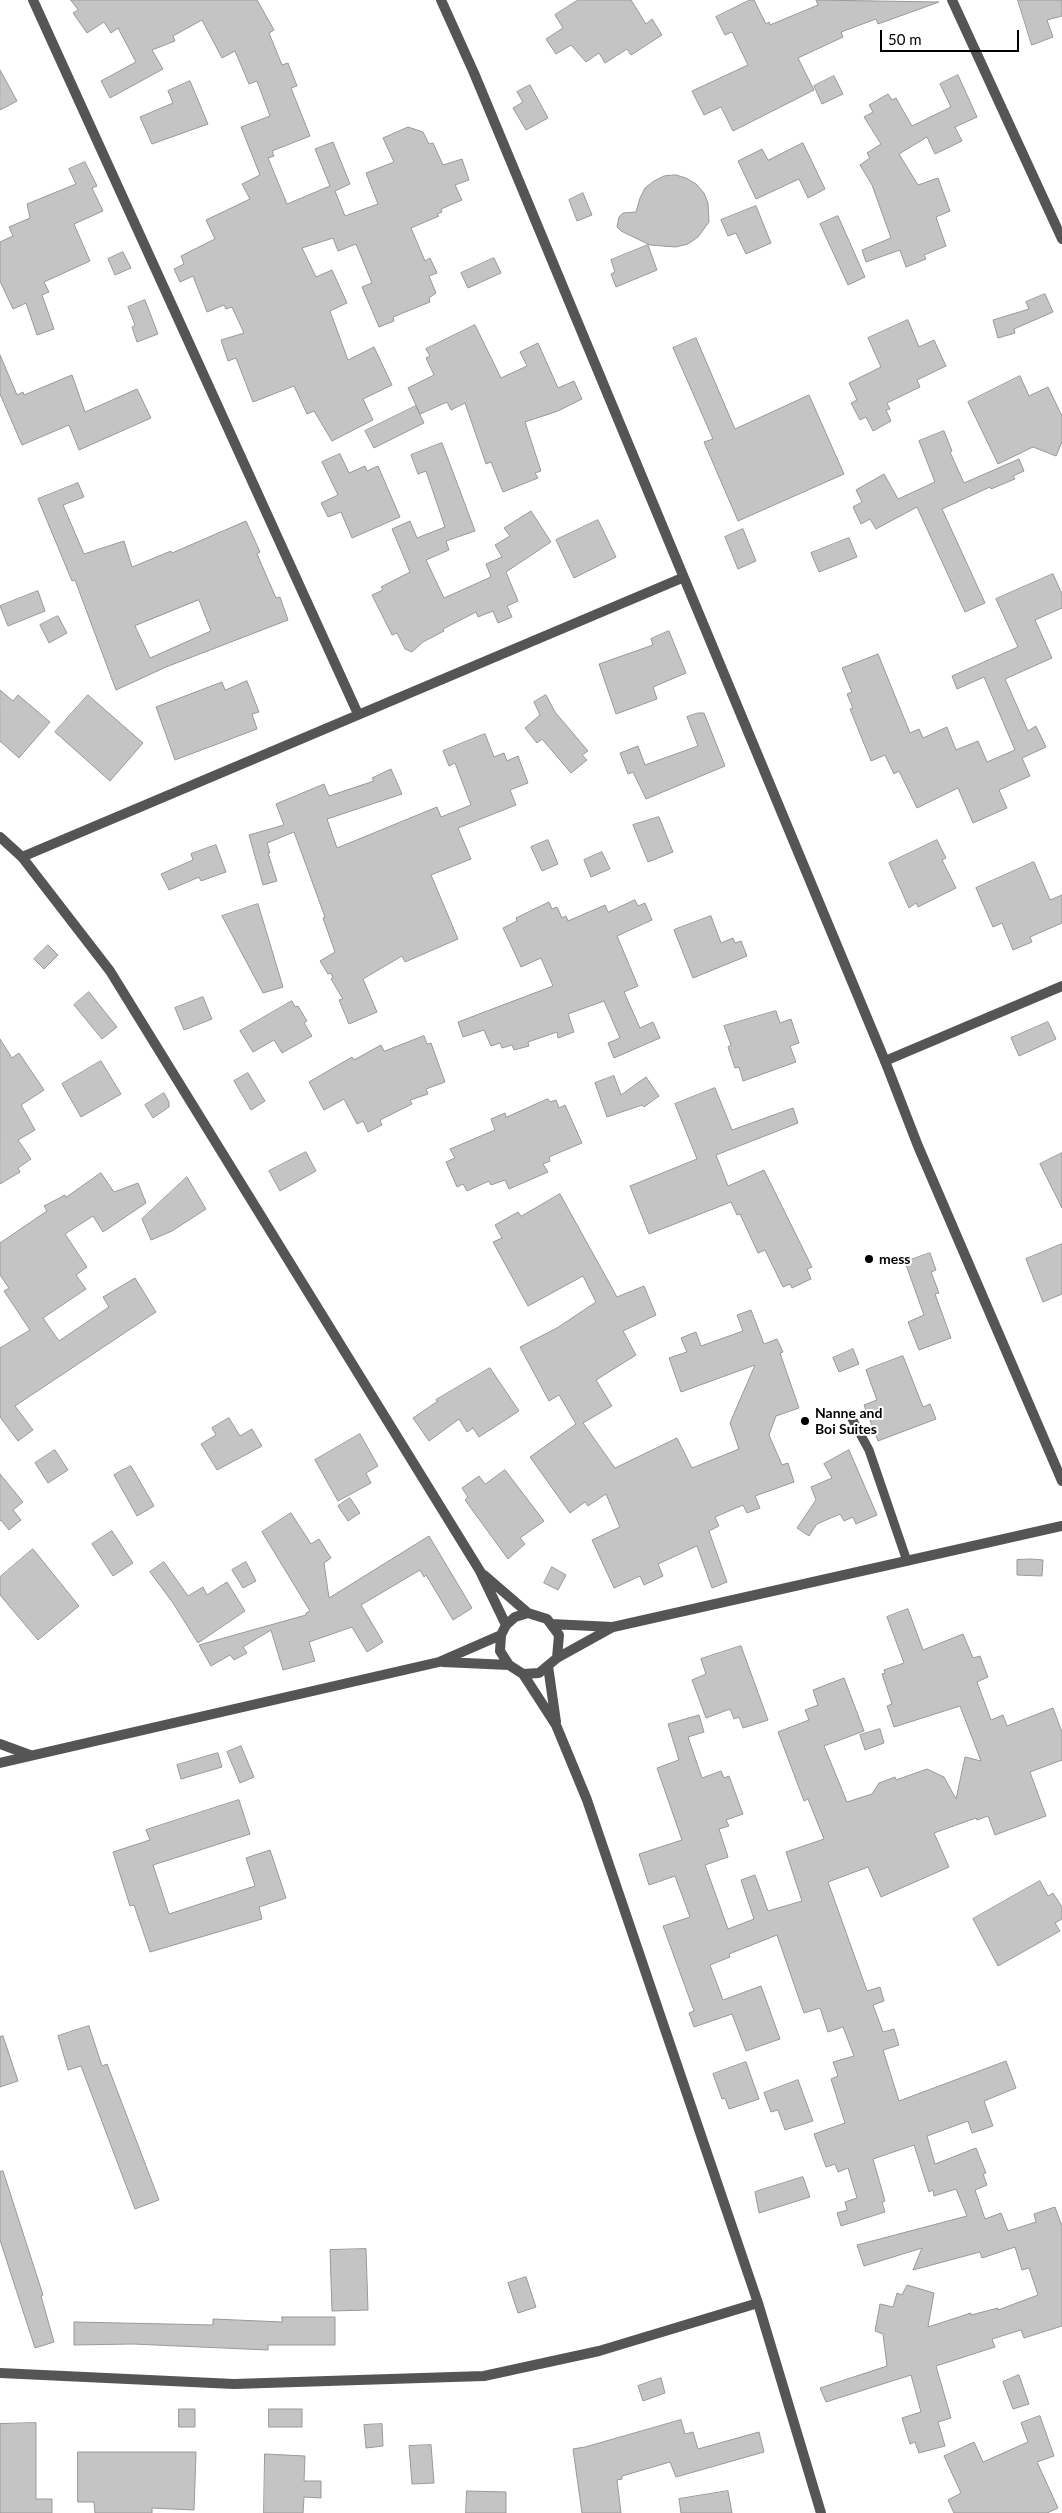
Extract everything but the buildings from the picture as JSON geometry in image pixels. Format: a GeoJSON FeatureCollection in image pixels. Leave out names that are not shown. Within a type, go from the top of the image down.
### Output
{"type":"FeatureCollection","features":[{"type":"Feature","properties":{"kind":"street"},"geometry":{"type":"LineString","coordinates":[[33,0],[358,714]]}},
{"type":"Feature","properties":{"kind":"street"},"geometry":{"type":"LineString","coordinates":[[441,0],[474,73],[918,1146],[1062,1481]]}},
{"type":"Feature","properties":{"kind":"street"},"geometry":{"type":"LineString","coordinates":[[952,0],[1062,239]]}},
{"type":"Feature","properties":{"kind":"street"},"geometry":{"type":"LineString","coordinates":[[22,857],[682,578]]}},
{"type":"Feature","properties":{"kind":"street"},"geometry":{"type":"LineString","coordinates":[[0,837],[22,857],[110,971],[480,1571],[506,1625]]}},
{"type":"Feature","properties":{"kind":"street"},"geometry":{"type":"LineString","coordinates":[[884,1061],[1062,986]]}},
{"type":"Feature","properties":{"kind":"street"},"geometry":{"type":"LineString","coordinates":[[551,1624],[614,1626],[1062,1526]]}},
{"type":"Feature","properties":{"kind":"street"},"geometry":{"type":"LineString","coordinates":[[480,1571],[528,1614],[547,1619],[559,1635],[557,1658]]}},
{"type":"Feature","properties":{"kind":"street"},"geometry":{"type":"LineString","coordinates":[[528,1614],[516,1617],[506,1625],[501,1635],[500,1652],[508,1665],[523,1674],[556,1725],[587,1800],[758,2303],[821,2513]]}},
{"type":"Feature","properties":{"kind":"street"},"geometry":{"type":"LineString","coordinates":[[523,1674],[540,1673],[557,1658],[614,1626]]}},
{"type":"Feature","properties":{"kind":"street"},"geometry":{"type":"LineString","coordinates":[[0,1763],[440,1662],[501,1635]]}},
{"type":"Feature","properties":{"kind":"street"},"geometry":{"type":"LineString","coordinates":[[440,1662],[508,1665]]}},
{"type":"Feature","properties":{"kind":"street"},"geometry":{"type":"LineString","coordinates":[[548,1666],[556,1725]]}},
{"type":"Feature","properties":{"kind":"street"},"geometry":{"type":"LineString","coordinates":[[0,1744],[30,1755]]}},
{"type":"Feature","properties":{"kind":"street"},"geometry":{"type":"LineString","coordinates":[[0,2373],[234,2384],[484,2376],[599,2351],[758,2303]]}},
{"type":"Feature","properties":{"kind":"lane"},"geometry":{"type":"LineString","coordinates":[[850,1415],[869,1450],[907,1561]]}},
{"type":"Feature","properties":{"kind":"place","name":"mess"},"geometry":{"type":"Point","coordinates":[869,1259]}},
{"type":"Feature","properties":{"kind":"place","name":"Nanne and Boi Suites"},"geometry":{"type":"Point","coordinates":[805,1421]}}]}
